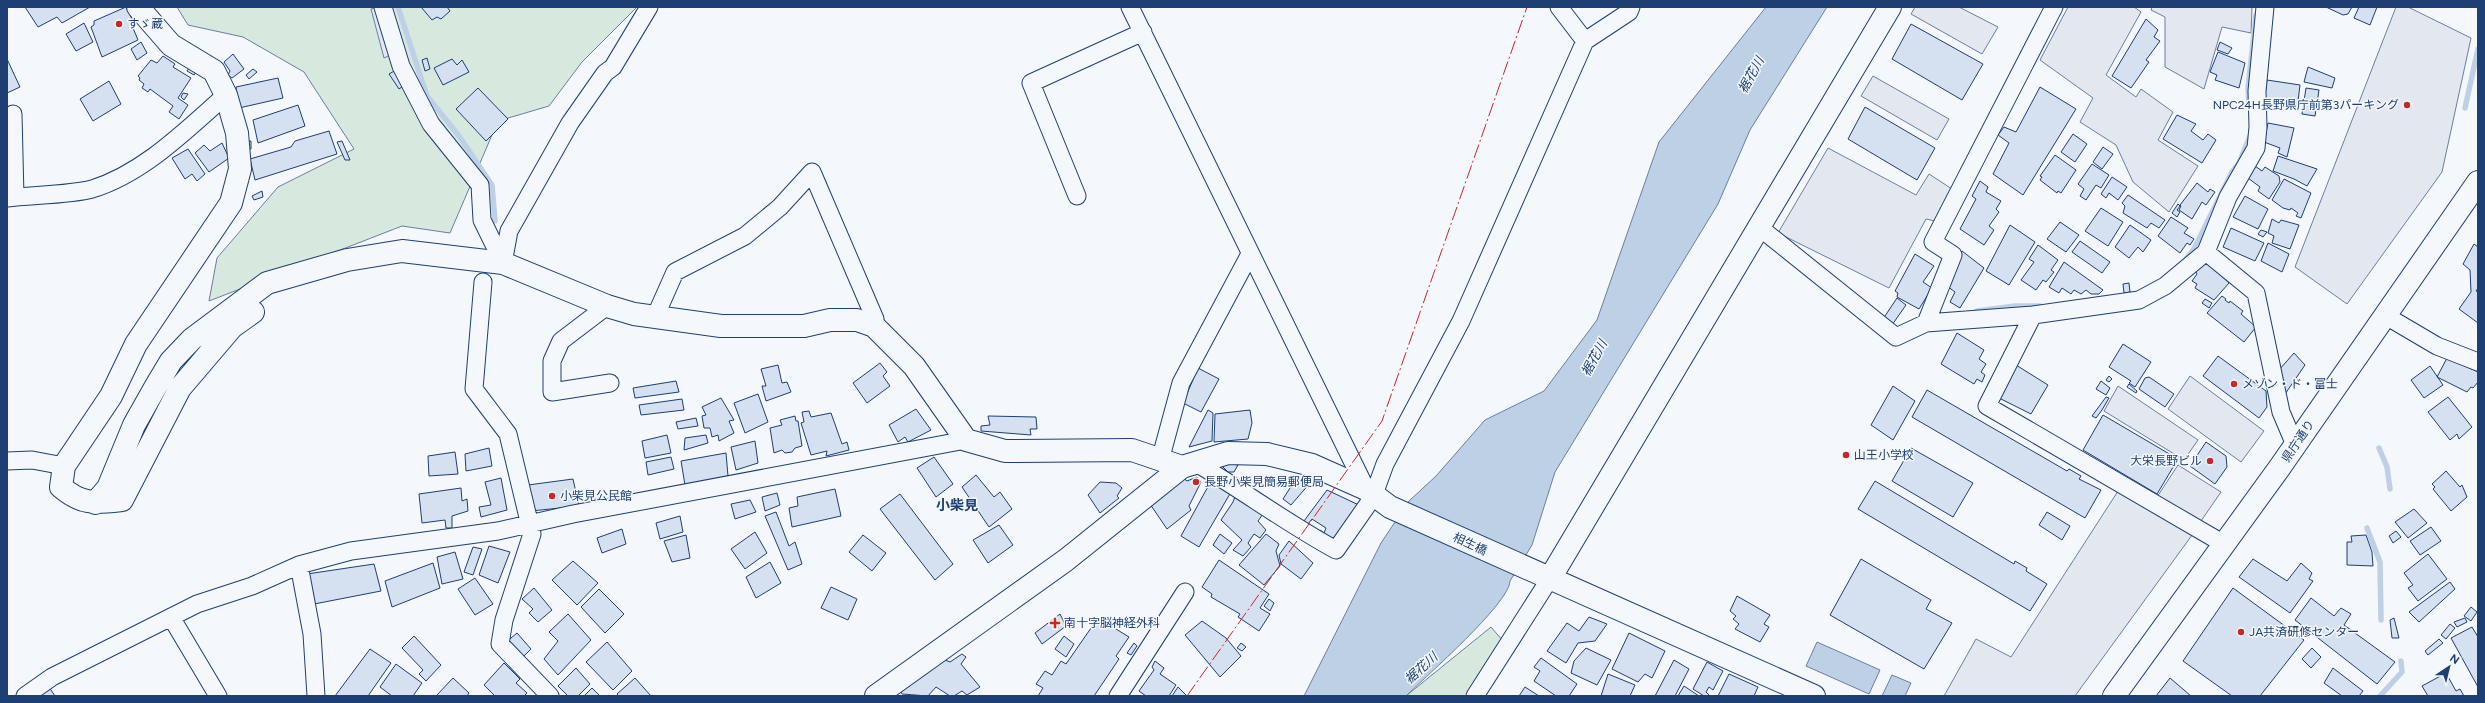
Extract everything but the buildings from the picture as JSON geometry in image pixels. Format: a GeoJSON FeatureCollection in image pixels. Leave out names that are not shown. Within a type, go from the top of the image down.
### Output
{"type":"FeatureCollection","features":[{"type":"Feature","properties":{"kind":"main road"},"geometry":{"type":"LineString","coordinates":[[138,7],[171,44],[214,72],[226,96],[237,133],[240,169],[231,203],[136,344],[111,396],[64,466],[61,487],[75,498],[96,503],[122,500],[180,388],[232,327],[308,273],[347,260],[402,251],[503,263],[607,306],[655,317],[721,326],[804,326],[837,320],[856,320],[874,326],[914,366],[966,440],[1005,451],[1132,450],[1182,463]]}},
{"type":"Feature","properties":{"kind":"main road"},"geometry":{"type":"LineString","coordinates":[[1541,576],[1759,227],[1890,7]]}},
{"type":"Feature","properties":{"kind":"main road","name":"県庁通り"},"geometry":{"type":"LineString","coordinates":[[2114,696],[2295,445],[2478,182]]}},
{"type":"Feature","properties":{"kind":"main road","name":"相生橋"},"geometry":{"type":"LineString","coordinates":[[1182,463],[1228,453],[1267,454],[1312,465],[1376,498],[1541,576],[1814,696]]}},
{"type":"Feature","properties":{"kind":"main road"},"geometry":{"type":"LineString","coordinates":[[885,693],[1066,560],[1182,463]]}},
{"type":"Feature","properties":{"kind":"street"},"geometry":{"type":"LineString","coordinates":[[503,263],[509,231],[570,123],[605,73],[613,67],[649,7]]}},
{"type":"Feature","properties":{"kind":"street"},"geometry":{"type":"LineString","coordinates":[[1130,7],[1250,254],[1376,498]]}},
{"type":"Feature","properties":{"kind":"street"},"geometry":{"type":"LineString","coordinates":[[1560,7],[1585,41]]}},
{"type":"Feature","properties":{"kind":"street"},"geometry":{"type":"LineString","coordinates":[[1250,254],[1181,383],[1162,453],[1248,493],[1305,533],[1336,550],[1376,498],[1386,464],[1461,321],[1585,41],[1629,12],[1631,7]]}},
{"type":"Feature","properties":{"kind":"street"},"geometry":{"type":"LineString","coordinates":[[1926,323],[1953,255],[1933,242],[2054,7]]}},
{"type":"Feature","properties":{"kind":"street"},"geometry":{"type":"LineString","coordinates":[[1759,227],[1896,337],[1926,323],[2033,315],[2139,300],[2165,286],[2206,252],[2228,197],[2256,148],[2258,127],[2257,91],[2265,7]]}},
{"type":"Feature","properties":{"kind":"street"},"geometry":{"type":"LineString","coordinates":[[383,8],[401,66],[431,124],[480,185],[482,220],[503,263]]}},
{"type":"Feature","properties":{"kind":"street"},"geometry":{"type":"LineString","coordinates":[[1077,196],[1031,83],[1143,32]]}},
{"type":"Feature","properties":{"kind":"street"},"geometry":{"type":"LineString","coordinates":[[13,114],[11,198],[92,189],[152,158],[226,96]]}},
{"type":"Feature","properties":{"kind":"street"},"geometry":{"type":"LineString","coordinates":[[655,317],[675,272],[745,236],[780,207],[812,172],[875,319],[874,326]]}},
{"type":"Feature","properties":{"kind":"street"},"geometry":{"type":"LineString","coordinates":[[2206,252],[2256,293],[2281,412],[2295,445]]}},
{"type":"Feature","properties":{"kind":"street"},"geometry":{"type":"LineString","coordinates":[[483,282],[474,389],[508,434],[532,534],[504,620],[500,644],[550,696]]}},
{"type":"Feature","properties":{"kind":"street"},"geometry":{"type":"LineString","coordinates":[[607,306],[561,342],[552,361],[552,392],[610,383]]}},
{"type":"Feature","properties":{"kind":"street"},"geometry":{"type":"LineString","coordinates":[[2033,315],[1987,406],[2224,544]]}},
{"type":"Feature","properties":{"kind":"street"},"geometry":{"type":"LineString","coordinates":[[2386,316],[2437,346],[2478,362]]}},
{"type":"Feature","properties":{"kind":"street"},"geometry":{"type":"LineString","coordinates":[[25,696],[52,677],[197,604],[252,586],[299,565],[351,551],[531,525],[573,514],[966,440]]}},
{"type":"Feature","properties":{"kind":"street"},"geometry":{"type":"LineString","coordinates":[[7,461],[32,460],[64,466]]}},
{"type":"Feature","properties":{"kind":"street"},"geometry":{"type":"LineString","coordinates":[[299,565],[312,634],[316,696]]}},
{"type":"Feature","properties":{"kind":"street"},"geometry":{"type":"LineString","coordinates":[[1475,696],[1541,576]]}},
{"type":"Feature","properties":{"kind":"street"},"geometry":{"type":"LineString","coordinates":[[1118,696],[1185,592]]}},
{"type":"Feature","properties":{"kind":"street"},"geometry":{"type":"LineString","coordinates":[[171,617],[218,696]]}},
{"type":"Feature","properties":{"kind":"shaded area"},"geometry":{"type":"Polygon","coordinates":[[[177,7],[637,7],[582,62],[549,106],[498,121],[450,233],[402,226],[209,301],[217,258],[278,187],[354,149],[304,72],[243,37],[188,25],[177,7]]]}},
{"type":"Feature","properties":{"kind":"shaded area"},"geometry":{"type":"Polygon","coordinates":[[[379,7],[392,54],[384,58],[371,9],[379,7]]]}},
{"type":"Feature","properties":{"kind":"shaded area"},"geometry":{"type":"Polygon","coordinates":[[[1915,7],[1959,7],[1998,27],[1982,54],[1911,14],[1915,7]]]}},
{"type":"Feature","properties":{"kind":"shaded area"},"geometry":{"type":"Polygon","coordinates":[[[2068,7],[2134,7],[2141,12],[2106,75],[2136,97],[2141,89],[2173,112],[2158,140],[2198,166],[2169,212],[2133,182],[2116,145],[2080,122],[2093,98],[2040,60],[2068,7]]]}},
{"type":"Feature","properties":{"kind":"shaded area"},"geometry":{"type":"Polygon","coordinates":[[[2152,7],[2252,7],[2251,33],[2222,27],[2204,89],[2165,67],[2165,17],[2151,10],[2152,7]]]}},
{"type":"Feature","properties":{"kind":"shaded area","name":"NPC24H長野県庁前第3パーキング"},"geometry":{"type":"Polygon","coordinates":[[[2396,7],[2408,7],[2471,38],[2442,172],[2347,304],[2295,267],[2396,7]]]}},
{"type":"Feature","properties":{"kind":"shaded area"},"geometry":{"type":"Polygon","coordinates":[[[1873,76],[1949,119],[1937,140],[1861,96],[1873,76]]]}},
{"type":"Feature","properties":{"kind":"shaded area"},"geometry":{"type":"Polygon","coordinates":[[[1828,148],[1916,195],[1929,174],[1952,189],[1935,221],[1926,219],[1889,288],[1778,233],[1828,148]]]}},
{"type":"Feature","properties":{"kind":"shaded area"},"geometry":{"type":"Polygon","coordinates":[[[2190,376],[2264,431],[2241,462],[2168,409],[2190,376]]]}},
{"type":"Feature","properties":{"kind":"shaded area"},"geometry":{"type":"Polygon","coordinates":[[[2118,386],[2198,440],[2184,460],[2104,411],[2118,386]]]}},
{"type":"Feature","properties":{"kind":"shaded area"},"geometry":{"type":"Polygon","coordinates":[[[2178,465],[2221,492],[2201,521],[2157,497],[2178,465]]]}},
{"type":"Feature","properties":{"kind":"shaded area"},"geometry":{"type":"Polygon","coordinates":[[[2120,488],[2195,531],[2075,696],[1944,696],[1976,639],[2011,657],[2120,488]]]}},
{"type":"Feature","properties":{"kind":"shaded area"},"geometry":{"type":"Polygon","coordinates":[[[1491,627],[1503,641],[1468,696],[1406,696],[1491,627]]]}},
{"type":"Feature","properties":{"kind":"water","name":"裾花川"},"geometry":{"type":"Polygon","coordinates":[[[1766,7],[1827,7],[1750,130],[1718,204],[1555,472],[1532,545],[1510,581],[1506,592],[1496,606],[1465,640],[1406,696],[1304,696],[1381,543],[1409,501],[1436,476],[1485,420],[1544,391],[1597,320],[1659,142],[1766,7]]]}},
{"type":"Feature","properties":{"kind":"water"},"geometry":{"type":"Polygon","coordinates":[[[1817,642],[1880,670],[1869,694],[1806,666],[1817,642]]]}},
{"type":"Feature","properties":{"kind":"water"},"geometry":{"type":"Polygon","coordinates":[[[1892,675],[1911,683],[1905,696],[1882,696],[1892,675]]]}},
{"type":"Feature","properties":{"kind":"waterway"},"geometry":{"type":"LineString","coordinates":[[398,7],[427,96],[459,136],[492,185],[495,221]]}},
{"type":"Feature","properties":{"kind":"waterway"},"geometry":{"type":"LineString","coordinates":[[2249,102],[2248,88],[2256,15]]}},
{"type":"Feature","properties":{"kind":"waterway"},"geometry":{"type":"LineString","coordinates":[[2465,108],[2478,49]]}},
{"type":"Feature","properties":{"kind":"waterway"},"geometry":{"type":"LineString","coordinates":[[2186,259],[2194,249],[2232,172],[2239,163],[2250,136]]}},
{"type":"Feature","properties":{"kind":"waterway"},"geometry":{"type":"LineString","coordinates":[[1977,311],[2015,306],[2040,306]]}},
{"type":"Feature","properties":{"kind":"waterway"},"geometry":{"type":"LineString","coordinates":[[2379,448],[2387,467],[2390,489]]}},
{"type":"Feature","properties":{"kind":"waterway"},"geometry":{"type":"LineString","coordinates":[[2367,528],[2380,562],[2381,620]]}},
{"type":"Feature","properties":{"kind":"waterway"},"geometry":{"type":"LineString","coordinates":[[2380,696],[2402,672],[2401,661]]}},
{"type":"Feature","properties":{"kind":"power"},"geometry":{"type":"LineString","coordinates":[[1187,696],[1382,421],[1527,7]]}},
{"type":"Feature","properties":{"kind":"place","name":"すゞ蔵"},"geometry":{"type":"Point","coordinates":[119,24]}},
{"type":"Feature","properties":{"kind":"place","name":"NPC24H長野県庁前第3パーキング"},"geometry":{"type":"Point","coordinates":[2407,105]}},
{"type":"Feature","properties":{"kind":"place","name":"メゾン・ド・富士"},"geometry":{"type":"Point","coordinates":[2234,384]}},
{"type":"Feature","properties":{"kind":"place","name":"山王小学校"},"geometry":{"type":"Point","coordinates":[1846,455]}},
{"type":"Feature","properties":{"kind":"place","name":"大栄長野ビル"},"geometry":{"type":"Point","coordinates":[2210,461]}},
{"type":"Feature","properties":{"kind":"place","name":"長野小柴見簡易郵便局"},"geometry":{"type":"Point","coordinates":[1196,482]}},
{"type":"Feature","properties":{"kind":"place","name":"小柴見公民館"},"geometry":{"type":"Point","coordinates":[552,496]}},
{"type":"Feature","properties":{"kind":"place","name":"南十字脳神経外科"},"geometry":{"type":"Point","coordinates":[1055,623]}},
{"type":"Feature","properties":{"kind":"place","name":"JA共済研修センター"},"geometry":{"type":"Point","coordinates":[2241,632]}},
{"type":"Feature","properties":{"kind":"district","name":"小柴見"},"geometry":{"type":"Point","coordinates":[957,505]}}]}
